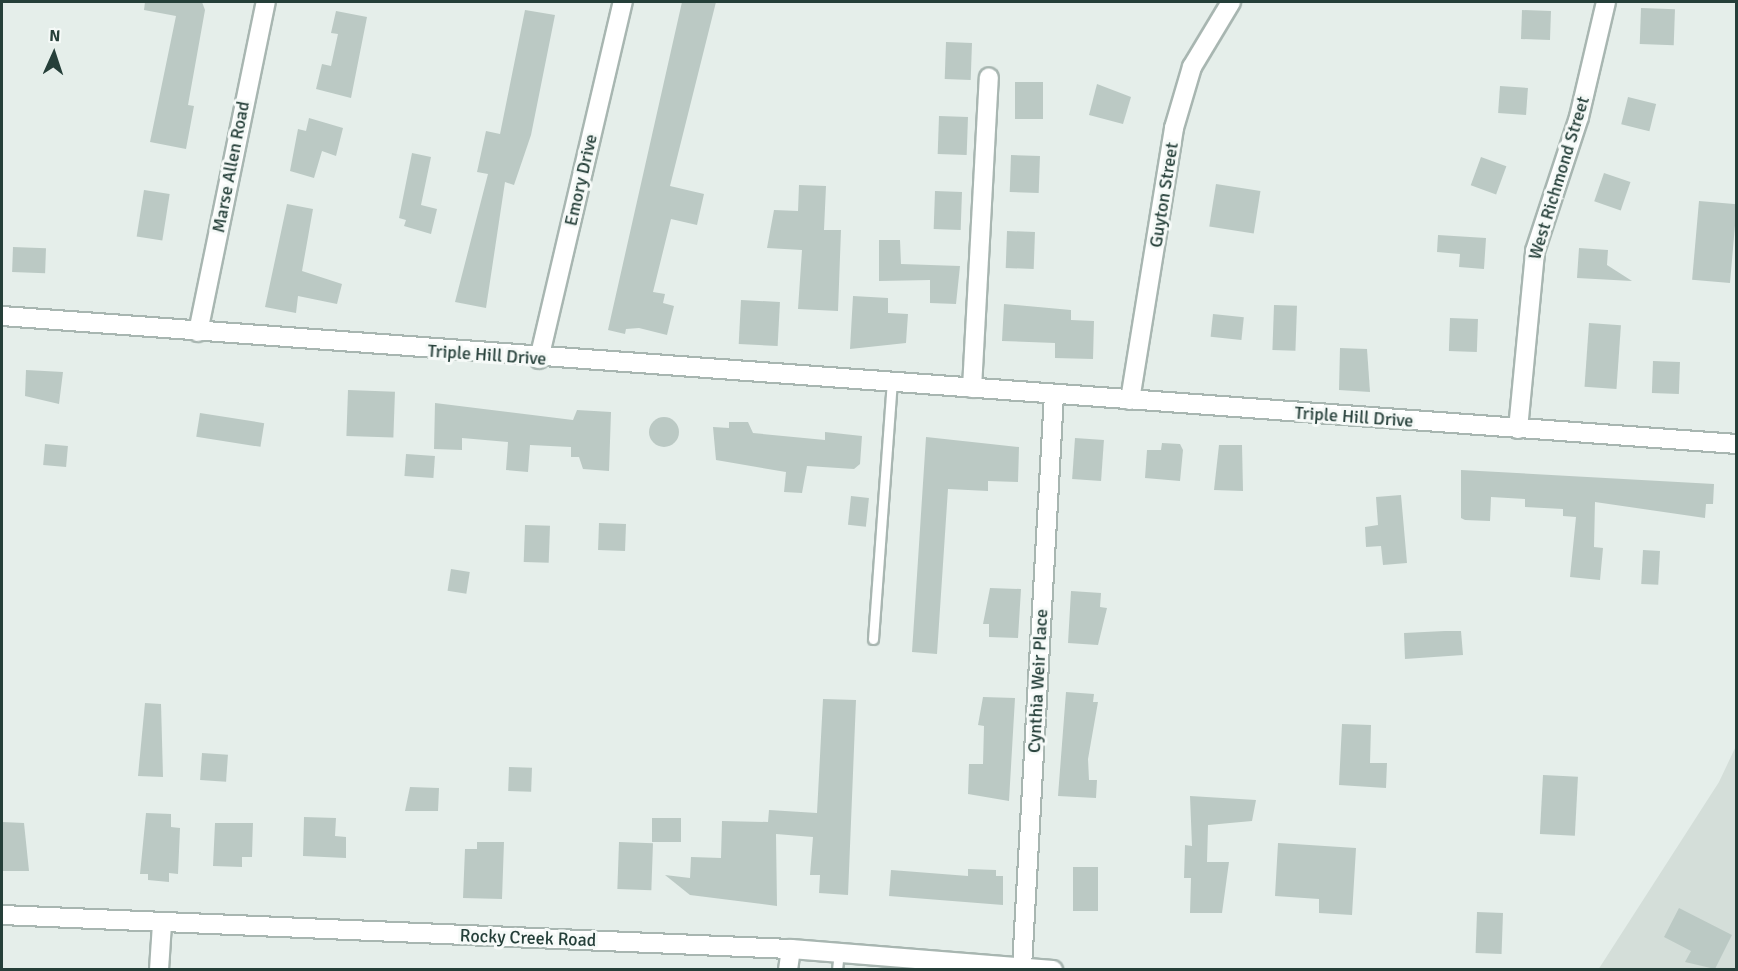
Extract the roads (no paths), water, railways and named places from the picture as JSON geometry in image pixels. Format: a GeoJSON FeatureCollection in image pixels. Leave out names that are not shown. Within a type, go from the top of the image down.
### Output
{"type":"FeatureCollection","features":[{"type":"Feature","properties":{"kind":"street","name":"Marse Allen Road"},"geometry":{"type":"LineString","coordinates":[[198,332],[266,2]]}},
{"type":"Feature","properties":{"kind":"street","name":"Emory Drive"},"geometry":{"type":"LineString","coordinates":[[538,358],[623,2]]}},
{"type":"Feature","properties":{"kind":"street","name":"Guyton Street"},"geometry":{"type":"LineString","coordinates":[[1130,400],[1174,128],[1192,67],[1231,2]]}},
{"type":"Feature","properties":{"kind":"street","name":"West Richmond Street"},"geometry":{"type":"LineString","coordinates":[[1518,429],[1535,251],[1579,117],[1606,2]]}},
{"type":"Feature","properties":{"kind":"street"},"geometry":{"type":"LineString","coordinates":[[972,388],[988,77]]}},
{"type":"Feature","properties":{"kind":"street","name":"Triple Hill Drive"},"geometry":{"type":"LineString","coordinates":[[2,316],[538,358],[1737,444]]}},
{"type":"Feature","properties":{"kind":"street","name":"Cynthia Weir Place"},"geometry":{"type":"LineString","coordinates":[[1022,967],[1054,394]]}},
{"type":"Feature","properties":{"kind":"street","name":"Rocky Creek Road"},"geometry":{"type":"LineString","coordinates":[[2,915],[791,949],[838,961],[1053,969]]}},
{"type":"Feature","properties":{"kind":"street"},"geometry":{"type":"LineString","coordinates":[[159,969],[162,923]]}},
{"type":"Feature","properties":{"kind":"street"},"geometry":{"type":"LineString","coordinates":[[788,969],[791,949]]}},
{"type":"Feature","properties":{"kind":"lane"},"geometry":{"type":"LineString","coordinates":[[873,639],[892,383]]}}]}
